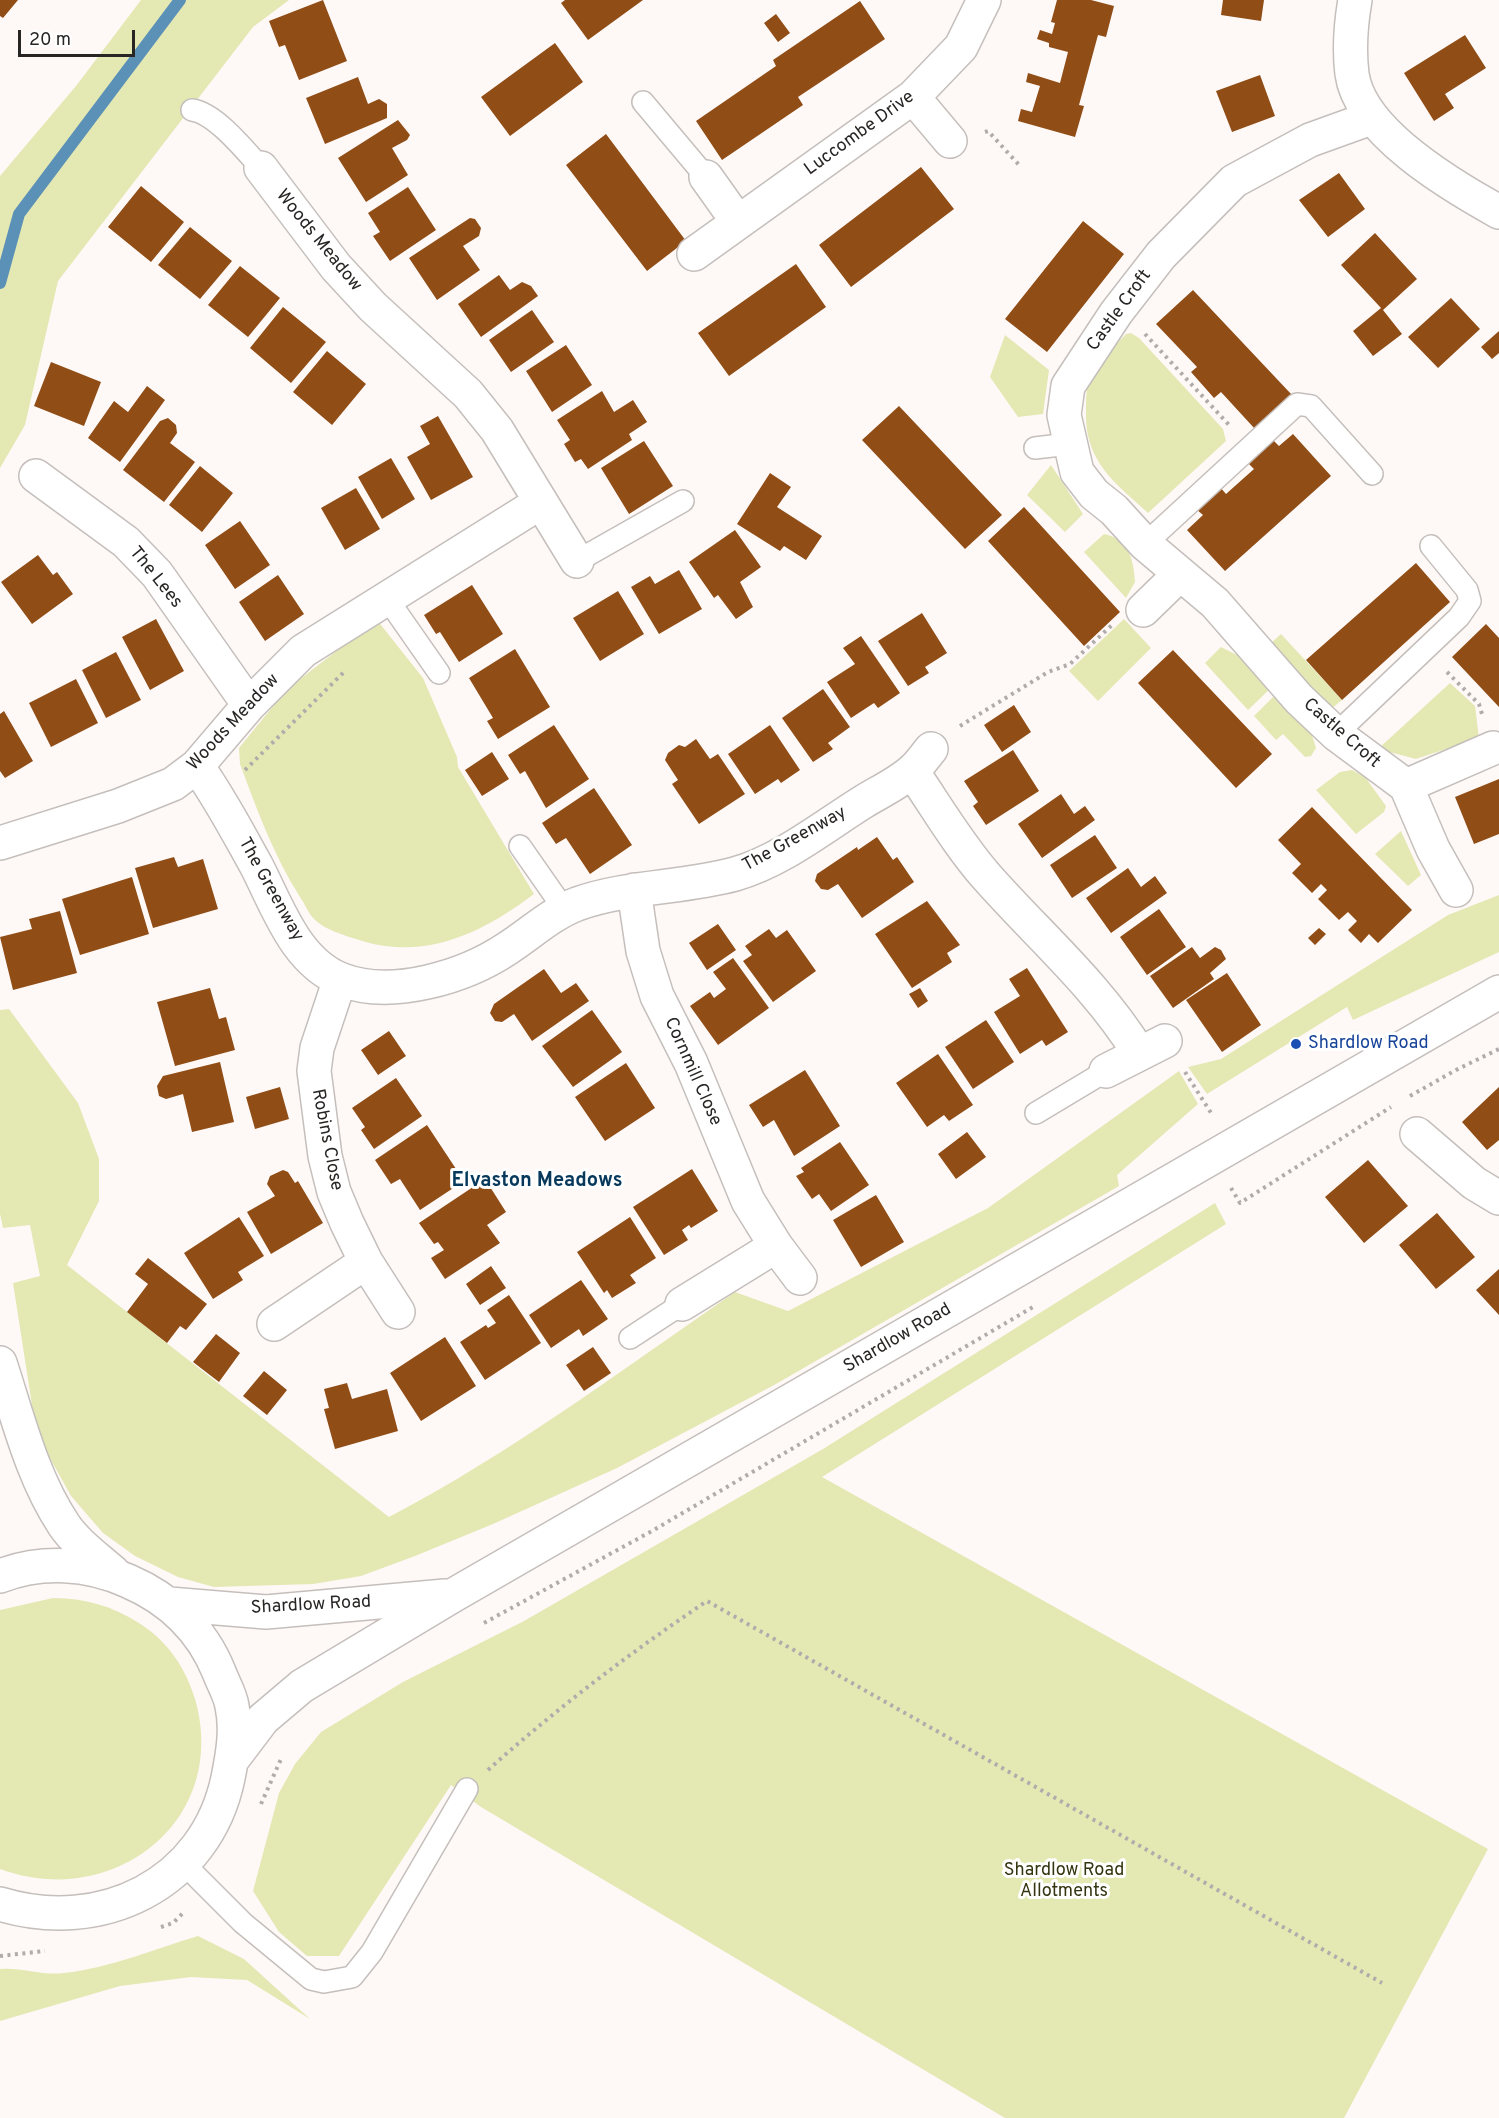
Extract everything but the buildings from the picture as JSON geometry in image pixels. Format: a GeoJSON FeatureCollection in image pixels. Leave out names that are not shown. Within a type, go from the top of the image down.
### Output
{"type":"FeatureCollection","features":[{"type":"Feature","properties":{"kind":"street","name":"Luccombe Drive"},"geometry":{"type":"LineString","coordinates":[[694,254],[913,97],[961,47],[984,0]]}},
{"type":"Feature","properties":{"kind":"street"},"geometry":{"type":"LineString","coordinates":[[1355,0],[1351,20],[1352,76],[1371,118],[1415,158],[1457,188],[1499,212]]}},
{"type":"Feature","properties":{"kind":"street"},"geometry":{"type":"LineString","coordinates":[[913,97],[950,141]]}},
{"type":"Feature","properties":{"kind":"street","name":"Castle Croft"},"geometry":{"type":"LineString","coordinates":[[1371,118],[1310,140],[1234,181],[1161,255],[1116,313],[1068,386],[1064,415],[1077,472],[1094,494],[1114,510],[1145,544],[1215,603],[1299,699],[1336,734],[1406,786]]}},
{"type":"Feature","properties":{"kind":"street","name":"Woods Meadow"},"geometry":{"type":"LineString","coordinates":[[261,168],[336,267],[373,307],[468,394],[497,430],[577,561]]}},
{"type":"Feature","properties":{"kind":"street"},"geometry":{"type":"LineString","coordinates":[[706,177],[738,222]]}},
{"type":"Feature","properties":{"kind":"street","name":"The Lees"},"geometry":{"type":"LineString","coordinates":[[36,476],[126,542],[157,574],[249,705]]}},
{"type":"Feature","properties":{"kind":"street","name":"Woods Meadow"},"geometry":{"type":"LineString","coordinates":[[0,843],[156,792],[173,784],[197,766],[249,705],[303,651],[541,502]]}},
{"type":"Feature","properties":{"kind":"street"},"geometry":{"type":"LineString","coordinates":[[1143,610],[1180,574]]}},
{"type":"Feature","properties":{"kind":"street"},"geometry":{"type":"LineString","coordinates":[[1456,890],[1433,849],[1406,786],[1496,747]]}},
{"type":"Feature","properties":{"kind":"street"},"geometry":{"type":"LineString","coordinates":[[922,760],[984,874],[1074,968],[1123,1027],[1152,1047],[1106,1071]]}},
{"type":"Feature","properties":{"kind":"street","name":"The Greenway"},"geometry":{"type":"LineString","coordinates":[[197,766],[219,797],[285,925],[319,965],[340,979],[360,985],[393,986],[431,981],[462,973],[507,949],[564,909],[594,898],[634,890],[687,884],[735,874],[756,866],[791,847],[922,760]]}},
{"type":"Feature","properties":{"kind":"street","name":"Cornmill Close"},"geometry":{"type":"LineString","coordinates":[[634,890],[643,951],[657,996],[691,1063],[748,1201],[776,1246],[800,1278]]}},
{"type":"Feature","properties":{"kind":"street","name":"Robins Close"},"geometry":{"type":"LineString","coordinates":[[340,979],[317,1048],[314,1071],[316,1096],[334,1192],[366,1262],[398,1312]]}},
{"type":"Feature","properties":{"kind":"street","name":"Shardlow Road"},"geometry":{"type":"LineString","coordinates":[[232,1760],[263,1719],[302,1686],[452,1596],[1499,992]]}},
{"type":"Feature","properties":{"kind":"street"},"geometry":{"type":"LineString","coordinates":[[1417,1134],[1474,1183],[1499,1198]]}},
{"type":"Feature","properties":{"kind":"street"},"geometry":{"type":"LineString","coordinates":[[682,1304],[776,1246]]}},
{"type":"Feature","properties":{"kind":"street"},"geometry":{"type":"LineString","coordinates":[[274,1324],[366,1262]]}},
{"type":"Feature","properties":{"kind":"street"},"geometry":{"type":"LineString","coordinates":[[0,1363],[30,1457],[64,1525],[79,1543],[117,1575]]}},
{"type":"Feature","properties":{"kind":"street"},"geometry":{"type":"LineString","coordinates":[[0,1576],[14,1570],[52,1565],[82,1567],[117,1575],[141,1586],[169,1605],[200,1637],[214,1660],[232,1704],[236,1731],[225,1793],[200,1846],[168,1878],[148,1890],[104,1908],[82,1912],[42,1913],[3,1907]]}},
{"type":"Feature","properties":{"kind":"street","name":"Shardlow Road"},"geometry":{"type":"LineString","coordinates":[[169,1605],[266,1612],[452,1596]]}},
{"type":"Feature","properties":{"kind":"lane"},"geometry":{"type":"LineString","coordinates":[[643,102],[706,177]]}},
{"type":"Feature","properties":{"kind":"lane"},"geometry":{"type":"LineString","coordinates":[[192,110],[201,111],[212,119],[261,168]]}},
{"type":"Feature","properties":{"kind":"lane"},"geometry":{"type":"LineString","coordinates":[[1145,544],[1297,404],[1311,406],[1372,474]]}},
{"type":"Feature","properties":{"kind":"lane"},"geometry":{"type":"LineString","coordinates":[[1035,448],[1069,444]]}},
{"type":"Feature","properties":{"kind":"lane","name":"Woods Meadow"},"geometry":{"type":"LineString","coordinates":[[577,561],[683,501]]}},
{"type":"Feature","properties":{"kind":"lane"},"geometry":{"type":"LineString","coordinates":[[1336,734],[1460,617],[1470,601],[1467,590],[1431,546]]}},
{"type":"Feature","properties":{"kind":"lane"},"geometry":{"type":"LineString","coordinates":[[386,597],[439,673]]}},
{"type":"Feature","properties":{"kind":"lane"},"geometry":{"type":"LineString","coordinates":[[520,846],[564,909]]}},
{"type":"Feature","properties":{"kind":"lane"},"geometry":{"type":"LineString","coordinates":[[1036,1113],[1106,1071]]}},
{"type":"Feature","properties":{"kind":"lane"},"geometry":{"type":"LineString","coordinates":[[630,1338],[682,1304]]}},
{"type":"Feature","properties":{"kind":"lane"},"geometry":{"type":"LineString","coordinates":[[184,1864],[210,1887],[243,1923],[311,1979],[324,1982],[352,1977],[372,1952],[467,1789]]}},
{"type":"Feature","properties":{"kind":"path"},"geometry":{"type":"LineString","coordinates":[[1116,313],[1150,338],[1250,449]]}},
{"type":"Feature","properties":{"kind":"path"},"geometry":{"type":"LineString","coordinates":[[922,760],[991,706],[1019,692],[1048,672],[1070,664],[1126,612],[1135,615],[1143,610]]}},
{"type":"Feature","properties":{"kind":"path"},"geometry":{"type":"LineString","coordinates":[[1426,650],[1479,704],[1496,747]]}},
{"type":"Feature","properties":{"kind":"path"},"geometry":{"type":"LineString","coordinates":[[219,797],[350,665]]}},
{"type":"Feature","properties":{"kind":"path"},"geometry":{"type":"LineString","coordinates":[[1152,1047],[1221,1151],[1240,1203],[1395,1105]]}},
{"type":"Feature","properties":{"kind":"path"},"geometry":{"type":"LineString","coordinates":[[1406,1099],[1456,1070],[1499,1049]]}},
{"type":"Feature","properties":{"kind":"path"},"geometry":{"type":"LineString","coordinates":[[482,1625],[652,1531],[981,1338],[1033,1307],[1038,1298]]}},
{"type":"Feature","properties":{"kind":"path"},"geometry":{"type":"LineString","coordinates":[[467,1789],[556,1710],[646,1642],[707,1601],[1382,1983]]}},
{"type":"Feature","properties":{"kind":"path"},"geometry":{"type":"LineString","coordinates":[[256,1814],[285,1751]]}},
{"type":"Feature","properties":{"kind":"path"},"geometry":{"type":"LineString","coordinates":[[155,1929],[173,1923],[210,1887]]}},
{"type":"Feature","properties":{"kind":"path"},"geometry":{"type":"LineString","coordinates":[[0,1956],[52,1950]]}},
{"type":"Feature","properties":{"kind":"green space"},"geometry":{"type":"Polygon","coordinates":[[[141,0],[289,0],[253,27],[58,281],[25,425],[0,468],[0,176],[76,86],[141,0]]]}},
{"type":"Feature","properties":{"kind":"green space"},"geometry":{"type":"Polygon","coordinates":[[[1131,333],[1139,338],[1223,429],[1226,441],[1148,513],[1104,469],[1090,443],[1087,428],[1086,396],[1090,377],[1108,353],[1126,334],[1131,333]]]}},
{"type":"Feature","properties":{"kind":"green space"},"geometry":{"type":"Polygon","coordinates":[[[1005,335],[1049,370],[1043,414],[1018,417],[990,377],[1005,335]]]}},
{"type":"Feature","properties":{"kind":"green space"},"geometry":{"type":"Polygon","coordinates":[[[1051,465],[1083,514],[1065,532],[1027,495],[1051,465]]]}},
{"type":"Feature","properties":{"kind":"green space"},"geometry":{"type":"Polygon","coordinates":[[[1104,534],[1119,540],[1131,558],[1135,582],[1126,598],[1084,552],[1104,534]]]}},
{"type":"Feature","properties":{"kind":"green space"},"geometry":{"type":"Polygon","coordinates":[[[1124,619],[1151,648],[1098,701],[1069,671],[1124,619]]]}},
{"type":"Feature","properties":{"kind":"green space"},"geometry":{"type":"Polygon","coordinates":[[[377,620],[423,678],[457,757],[458,767],[534,894],[472,932],[428,945],[405,947],[381,945],[340,934],[315,920],[274,849],[240,764],[239,748],[287,689],[377,620]]]}},
{"type":"Feature","properties":{"kind":"green space"},"geometry":{"type":"Polygon","coordinates":[[[1281,634],[1342,700],[1330,710],[1271,643],[1281,634]]]}},
{"type":"Feature","properties":{"kind":"green space"},"geometry":{"type":"Polygon","coordinates":[[[1221,647],[1245,659],[1272,687],[1248,710],[1205,663],[1221,647]]]}},
{"type":"Feature","properties":{"kind":"green space"},"geometry":{"type":"Polygon","coordinates":[[[1450,683],[1475,706],[1479,738],[1416,759],[1378,749],[1450,683]]]}},
{"type":"Feature","properties":{"kind":"green space"},"geometry":{"type":"Polygon","coordinates":[[[1277,693],[1310,729],[1316,748],[1311,756],[1305,757],[1283,734],[1276,740],[1254,716],[1277,693]]]}},
{"type":"Feature","properties":{"kind":"green space"},"geometry":{"type":"Polygon","coordinates":[[[1352,770],[1365,777],[1386,806],[1384,812],[1356,834],[1316,790],[1340,772],[1352,770]]]}},
{"type":"Feature","properties":{"kind":"green space"},"geometry":{"type":"Polygon","coordinates":[[[1401,831],[1421,875],[1408,886],[1375,854],[1401,831]]]}},
{"type":"Feature","properties":{"kind":"green space"},"geometry":{"type":"Polygon","coordinates":[[[1499,895],[1499,952],[1353,1020],[1347,1007],[1207,1094],[1188,1067],[1221,1059],[1448,915],[1499,895]]]}},
{"type":"Feature","properties":{"kind":"green space"},"geometry":{"type":"Polygon","coordinates":[[[9,1009],[78,1103],[99,1159],[99,1201],[67,1265],[389,1517],[479,1466],[608,1381],[735,1292],[788,1311],[988,1208],[1179,1071],[1198,1104],[1117,1175],[1119,1186],[776,1384],[617,1468],[493,1524],[361,1576],[313,1584],[214,1587],[178,1577],[135,1556],[103,1533],[71,1496],[46,1451],[34,1418],[13,1283],[40,1276],[30,1225],[3,1228],[0,1214],[0,1010],[9,1009]]]}},
{"type":"Feature","properties":{"kind":"green space","name":"Shardlow Road Allotments"},"geometry":{"type":"Polygon","coordinates":[[[1215,1203],[1226,1224],[822,1477],[1488,1849],[1344,2118],[1005,2118],[481,1807],[451,1785],[339,1956],[307,1956],[279,1932],[253,1891],[279,1793],[295,1764],[321,1732],[403,1682],[524,1621],[823,1449],[1215,1203]]]}},
{"type":"Feature","properties":{"kind":"green space"},"geometry":{"type":"Polygon","coordinates":[[[53,1598],[87,1601],[119,1612],[139,1623],[158,1638],[174,1655],[191,1687],[195,1699],[201,1743],[195,1783],[179,1817],[153,1845],[121,1866],[83,1877],[43,1879],[0,1869],[0,1610],[53,1598]]]}},
{"type":"Feature","properties":{"kind":"green space"},"geometry":{"type":"Polygon","coordinates":[[[198,1936],[244,1959],[310,2019],[247,1980],[191,1977],[120,1986],[0,2021],[0,1969],[56,1974],[81,1971],[115,1963],[198,1936]]]}},
{"type":"Feature","properties":{"kind":"waterway"},"geometry":{"type":"LineString","coordinates":[[0,283],[19,214],[180,0]]}},
{"type":"Feature","properties":{"kind":"place","name":"Shardlow Road"},"geometry":{"type":"Point","coordinates":[1296,1044]}},
{"type":"Feature","properties":{"kind":"district","name":"Elvaston Meadows"},"geometry":{"type":"Point","coordinates":[537,1182]}}]}
